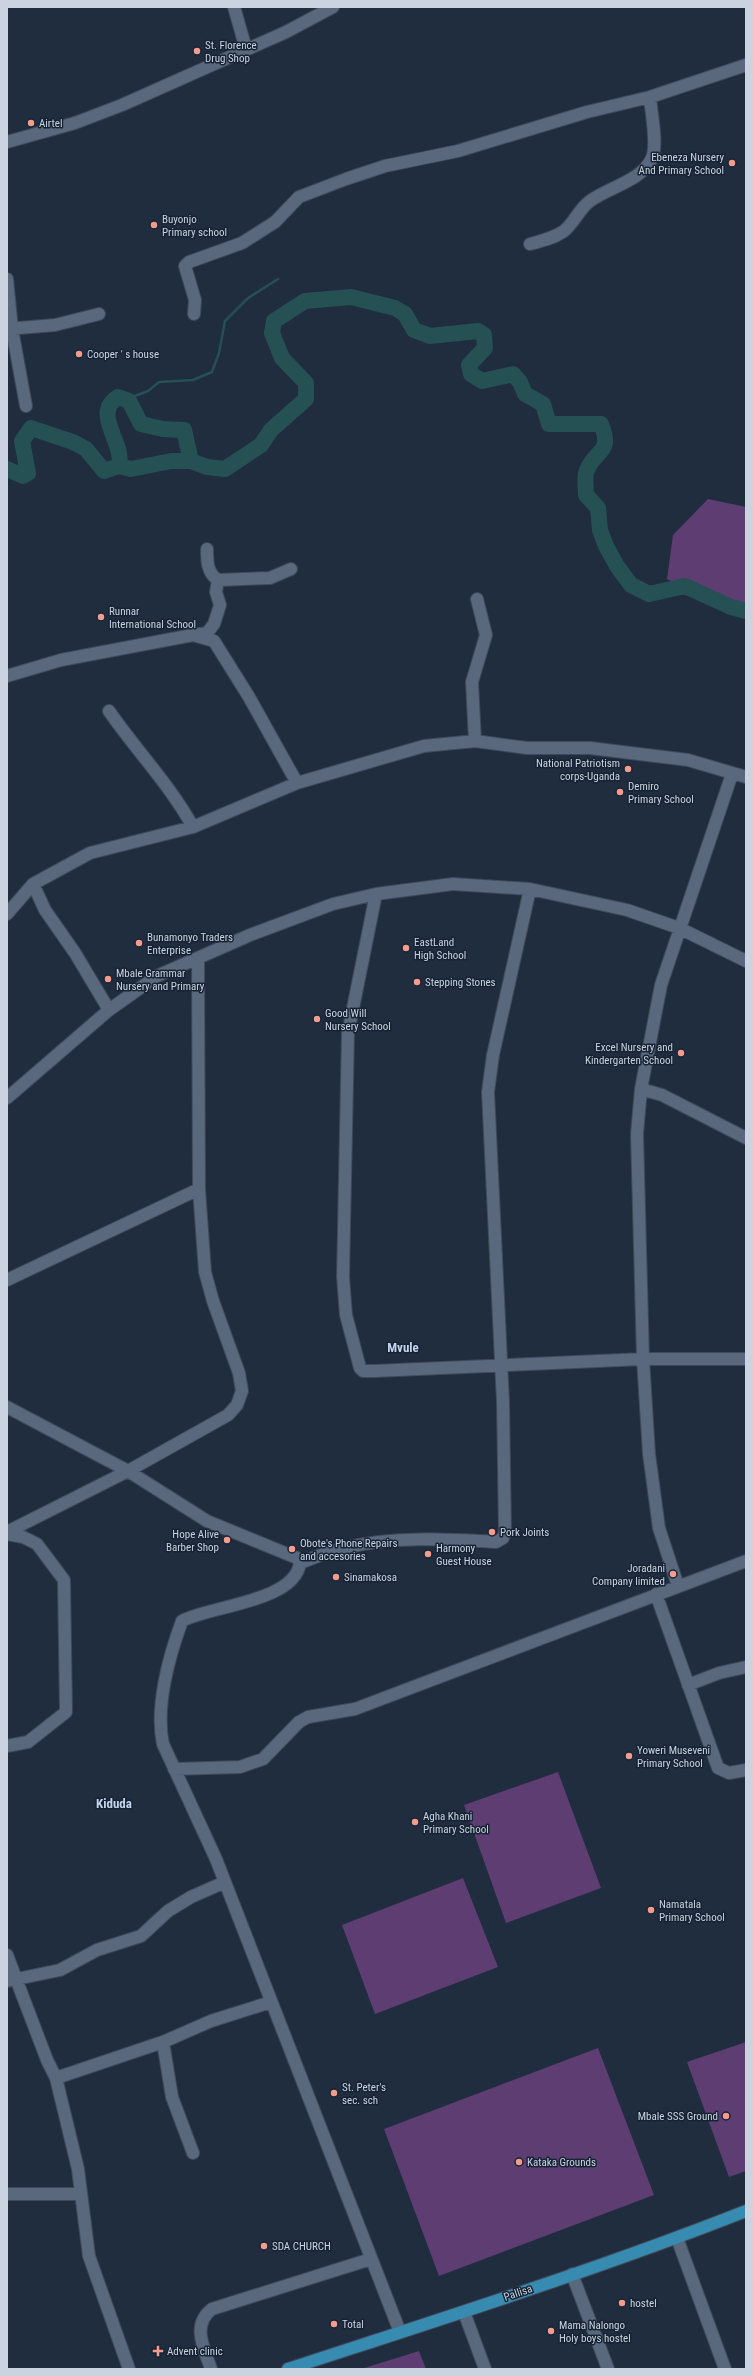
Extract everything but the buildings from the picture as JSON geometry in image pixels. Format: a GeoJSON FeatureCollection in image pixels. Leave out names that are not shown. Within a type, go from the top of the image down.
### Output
{"type":"FeatureCollection","features":[{"type":"Feature","properties":{"kind":"main road","name":"Pallisa"},"geometry":{"type":"LineString","coordinates":[[288,2369],[464,2312],[677,2238],[746,2211]]}},
{"type":"Feature","properties":{"kind":"street"},"geometry":{"type":"LineString","coordinates":[[234,7],[246,49]]}},
{"type":"Feature","properties":{"kind":"street"},"geometry":{"type":"LineString","coordinates":[[7,142],[75,123],[122,106],[325,13],[334,7]]}},
{"type":"Feature","properties":{"kind":"street"},"geometry":{"type":"LineString","coordinates":[[194,314],[195,300],[185,266],[189,262],[242,243],[259,234],[274,222],[299,197],[385,166],[438,157],[538,126],[650,97],[746,65]]}},
{"type":"Feature","properties":{"kind":"street"},"geometry":{"type":"LineString","coordinates":[[530,244],[551,238],[565,230],[588,202],[629,180],[648,165],[653,156],[654,138],[650,97]]}},
{"type":"Feature","properties":{"kind":"street"},"geometry":{"type":"LineString","coordinates":[[7,279],[10,329],[26,406]]}},
{"type":"Feature","properties":{"kind":"street"},"geometry":{"type":"LineString","coordinates":[[10,329],[55,325],[99,314]]}},
{"type":"Feature","properties":{"kind":"street"},"geometry":{"type":"LineString","coordinates":[[207,549],[207,563],[212,576],[218,580],[270,578],[291,569]]}},
{"type":"Feature","properties":{"kind":"street"},"geometry":{"type":"LineString","coordinates":[[7,676],[61,660],[206,633],[214,624],[220,605],[216,592],[218,580]]}},
{"type":"Feature","properties":{"kind":"street"},"geometry":{"type":"LineString","coordinates":[[475,741],[472,682],[486,635],[477,599]]}},
{"type":"Feature","properties":{"kind":"street"},"geometry":{"type":"LineString","coordinates":[[193,635],[214,641],[249,697],[297,783]]}},
{"type":"Feature","properties":{"kind":"street"},"geometry":{"type":"LineString","coordinates":[[109,711],[180,804],[193,827]]}},
{"type":"Feature","properties":{"kind":"street"},"geometry":{"type":"LineString","coordinates":[[7,914],[33,884],[90,853],[193,827],[297,783],[424,746],[475,741],[526,748],[590,748],[688,760],[746,777]]}},
{"type":"Feature","properties":{"kind":"street"},"geometry":{"type":"LineString","coordinates":[[678,1586],[659,1528],[649,1454],[643,1359],[637,1134],[641,1089],[661,985],[732,774]]}},
{"type":"Feature","properties":{"kind":"street"},"geometry":{"type":"LineString","coordinates":[[33,884],[44,910],[75,953],[109,1010]]}},
{"type":"Feature","properties":{"kind":"street"},"geometry":{"type":"LineString","coordinates":[[7,1098],[109,1010],[157,976],[250,935],[333,904],[376,894],[453,884],[530,889],[627,910],[679,928],[746,961]]}},
{"type":"Feature","properties":{"kind":"street"},"geometry":{"type":"LineString","coordinates":[[400,2332],[225,1882],[163,1744],[160,1720],[162,1698],[182,1621],[195,1614],[261,1599],[285,1584],[296,1573],[300,1563],[343,1548],[374,1542],[447,1539],[496,1542],[503,1538],[505,1532],[501,1365],[488,1092],[493,1055],[530,889]]}},
{"type":"Feature","properties":{"kind":"street"},"geometry":{"type":"LineString","coordinates":[[376,894],[348,1032],[343,1277],[346,1314],[358,1362],[362,1371],[643,1359],[746,1359]]}},
{"type":"Feature","properties":{"kind":"street"},"geometry":{"type":"LineString","coordinates":[[7,1533],[128,1471],[228,1415],[237,1405],[242,1391],[239,1373],[213,1301],[205,1272],[199,1189],[198,959]]}},
{"type":"Feature","properties":{"kind":"street"},"geometry":{"type":"LineString","coordinates":[[641,1089],[662,1095],[746,1138]]}},
{"type":"Feature","properties":{"kind":"street"},"geometry":{"type":"LineString","coordinates":[[7,1280],[199,1189]]}},
{"type":"Feature","properties":{"kind":"street"},"geometry":{"type":"LineString","coordinates":[[7,1407],[128,1471],[208,1521],[296,1558],[300,1563]]}},
{"type":"Feature","properties":{"kind":"street"},"geometry":{"type":"LineString","coordinates":[[7,1533],[23,1536],[37,1544],[64,1580],[66,1712],[28,1742],[7,1746]]}},
{"type":"Feature","properties":{"kind":"street"},"geometry":{"type":"LineString","coordinates":[[174,1769],[240,1767],[263,1759],[300,1722],[308,1717],[355,1709],[746,1561]]}},
{"type":"Feature","properties":{"kind":"street"},"geometry":{"type":"LineString","coordinates":[[656,1594],[718,1768],[729,1773],[746,1770]]}},
{"type":"Feature","properties":{"kind":"street"},"geometry":{"type":"LineString","coordinates":[[688,1685],[719,1673],[746,1667]]}},
{"type":"Feature","properties":{"kind":"street"},"geometry":{"type":"LineString","coordinates":[[11,1980],[60,1970],[97,1950],[141,1936],[168,1911],[191,1897],[225,1882]]}},
{"type":"Feature","properties":{"kind":"street"},"geometry":{"type":"LineString","coordinates":[[7,1955],[11,1980],[56,2078],[78,2169],[89,2256],[129,2369]]}},
{"type":"Feature","properties":{"kind":"street"},"geometry":{"type":"LineString","coordinates":[[56,2078],[163,2042],[211,2021],[271,2002]]}},
{"type":"Feature","properties":{"kind":"street"},"geometry":{"type":"LineString","coordinates":[[163,2042],[172,2097],[193,2153]]}},
{"type":"Feature","properties":{"kind":"street"},"geometry":{"type":"LineString","coordinates":[[7,2194],[81,2194]]}},
{"type":"Feature","properties":{"kind":"street"},"geometry":{"type":"LineString","coordinates":[[677,2238],[724,2369]]}},
{"type":"Feature","properties":{"kind":"street"},"geometry":{"type":"LineString","coordinates":[[211,2369],[200,2333],[202,2319],[212,2309],[371,2259]]}},
{"type":"Feature","properties":{"kind":"street"},"geometry":{"type":"LineString","coordinates":[[572,2274],[608,2369]]}},
{"type":"Feature","properties":{"kind":"street"},"geometry":{"type":"LineString","coordinates":[[464,2312],[485,2369]]}},
{"type":"Feature","properties":{"kind":"shaded area"},"geometry":{"type":"Polygon","coordinates":[[[708,499],[746,507],[746,618],[667,579],[673,535],[708,499]]]}},
{"type":"Feature","properties":{"kind":"shaded area"},"geometry":{"type":"Polygon","coordinates":[[[558,1772],[601,1888],[506,1923],[464,1805],[558,1772]]]}},
{"type":"Feature","properties":{"kind":"shaded area"},"geometry":{"type":"Polygon","coordinates":[[[463,1878],[498,1967],[375,2014],[342,1925],[463,1878]]]}},
{"type":"Feature","properties":{"kind":"shaded area","name":"Mbale SSS Ground"},"geometry":{"type":"Polygon","coordinates":[[[746,2042],[746,2171],[729,2177],[687,2062],[746,2042]]]}},
{"type":"Feature","properties":{"kind":"shaded area","name":"Kataka Grounds"},"geometry":{"type":"Polygon","coordinates":[[[598,2048],[654,2195],[439,2276],[384,2129],[598,2048]]]}},
{"type":"Feature","properties":{"kind":"shaded area"},"geometry":{"type":"Polygon","coordinates":[[[419,2351],[426,2369],[361,2369],[419,2351]]]}},
{"type":"Feature","properties":{"kind":"waterway"},"geometry":{"type":"LineString","coordinates":[[129,401],[135,396],[148,391],[159,382],[193,380],[212,372],[219,353],[225,321],[248,298],[278,279]]}},
{"type":"Feature","properties":{"kind":"waterway"},"geometry":{"type":"LineString","coordinates":[[7,469],[23,476],[28,473],[22,441],[31,428],[73,442],[86,449],[104,471],[119,466],[120,457],[118,447],[108,420],[108,412],[111,404],[118,397],[129,401],[141,424],[163,429],[184,430],[191,461],[207,467],[225,469],[261,445],[271,430],[306,399],[306,383],[282,358],[272,333],[274,321],[305,301],[351,297],[395,308],[405,314],[414,330],[430,336],[478,331],[484,335],[485,348],[469,365],[471,374],[482,381],[513,374],[520,382],[525,394],[543,404],[549,424],[601,424],[605,440],[604,446],[587,470],[585,479],[586,495],[598,508],[600,530],[606,546],[617,566],[631,585],[649,594],[685,586],[731,607],[746,611]]}},
{"type":"Feature","properties":{"kind":"waterway"},"geometry":{"type":"LineString","coordinates":[[119,466],[131,469],[171,461],[191,461]]}},
{"type":"Feature","properties":{"kind":"place","name":"St. Florence Drug Shop"},"geometry":{"type":"Point","coordinates":[197,51]}},
{"type":"Feature","properties":{"kind":"place","name":"Airtel"},"geometry":{"type":"Point","coordinates":[31,123]}},
{"type":"Feature","properties":{"kind":"place","name":"Ebeneza Nursery And Primary School"},"geometry":{"type":"Point","coordinates":[732,163]}},
{"type":"Feature","properties":{"kind":"place","name":"Buyonjo Primary school"},"geometry":{"type":"Point","coordinates":[154,225]}},
{"type":"Feature","properties":{"kind":"place","name":"Cooper ' s house"},"geometry":{"type":"Point","coordinates":[79,354]}},
{"type":"Feature","properties":{"kind":"place","name":"Runnar International School"},"geometry":{"type":"Point","coordinates":[101,617]}},
{"type":"Feature","properties":{"kind":"place","name":"National Patriotism corps-Uganda"},"geometry":{"type":"Point","coordinates":[628,769]}},
{"type":"Feature","properties":{"kind":"place","name":"Demiro Primary School"},"geometry":{"type":"Point","coordinates":[620,792]}},
{"type":"Feature","properties":{"kind":"place","name":"Bunamonyo Traders Enterprise"},"geometry":{"type":"Point","coordinates":[139,943]}},
{"type":"Feature","properties":{"kind":"place","name":"EastLand High School"},"geometry":{"type":"Point","coordinates":[406,948]}},
{"type":"Feature","properties":{"kind":"place","name":"Mbale Grammar Nursery and Primary"},"geometry":{"type":"Point","coordinates":[108,979]}},
{"type":"Feature","properties":{"kind":"place","name":"Stepping Stones"},"geometry":{"type":"Point","coordinates":[417,982]}},
{"type":"Feature","properties":{"kind":"place","name":"Good Will Nursery School"},"geometry":{"type":"Point","coordinates":[317,1019]}},
{"type":"Feature","properties":{"kind":"place","name":"Excel Nursery and Kindergarten School"},"geometry":{"type":"Point","coordinates":[681,1053]}},
{"type":"Feature","properties":{"kind":"place","name":"Pork Joints"},"geometry":{"type":"Point","coordinates":[492,1532]}},
{"type":"Feature","properties":{"kind":"place","name":"Hope Alive Barber Shop"},"geometry":{"type":"Point","coordinates":[227,1540]}},
{"type":"Feature","properties":{"kind":"place","name":"Obote's Phone Repairs and accesories"},"geometry":{"type":"Point","coordinates":[292,1549]}},
{"type":"Feature","properties":{"kind":"place","name":"Harmony Guest House"},"geometry":{"type":"Point","coordinates":[428,1554]}},
{"type":"Feature","properties":{"kind":"place","name":"Joradani Company limited"},"geometry":{"type":"Point","coordinates":[673,1574]}},
{"type":"Feature","properties":{"kind":"place","name":"Sinamakosa"},"geometry":{"type":"Point","coordinates":[336,1577]}},
{"type":"Feature","properties":{"kind":"place","name":"Yoweri Museveni Primary School"},"geometry":{"type":"Point","coordinates":[629,1756]}},
{"type":"Feature","properties":{"kind":"place","name":"Agha Khani Primary School"},"geometry":{"type":"Point","coordinates":[415,1822]}},
{"type":"Feature","properties":{"kind":"place","name":"Namatala Primary School"},"geometry":{"type":"Point","coordinates":[651,1910]}},
{"type":"Feature","properties":{"kind":"place","name":"St. Peter's sec. sch"},"geometry":{"type":"Point","coordinates":[334,2093]}},
{"type":"Feature","properties":{"kind":"place","name":"Mbale SSS Ground"},"geometry":{"type":"Point","coordinates":[726,2116]}},
{"type":"Feature","properties":{"kind":"place","name":"Kataka Grounds"},"geometry":{"type":"Point","coordinates":[519,2162]}},
{"type":"Feature","properties":{"kind":"place","name":"SDA CHURCH"},"geometry":{"type":"Point","coordinates":[264,2246]}},
{"type":"Feature","properties":{"kind":"place","name":"hostel"},"geometry":{"type":"Point","coordinates":[622,2303]}},
{"type":"Feature","properties":{"kind":"place","name":"Total"},"geometry":{"type":"Point","coordinates":[334,2324]}},
{"type":"Feature","properties":{"kind":"place","name":"Mama Nalongo Holy boys hostel"},"geometry":{"type":"Point","coordinates":[551,2331]}},
{"type":"Feature","properties":{"kind":"place","name":"Advent clinic"},"geometry":{"type":"Point","coordinates":[158,2351]}},
{"type":"Feature","properties":{"kind":"district","name":"Mvule"},"geometry":{"type":"Point","coordinates":[403,1347]}},
{"type":"Feature","properties":{"kind":"district","name":"Kiduda"},"geometry":{"type":"Point","coordinates":[114,1803]}}]}
